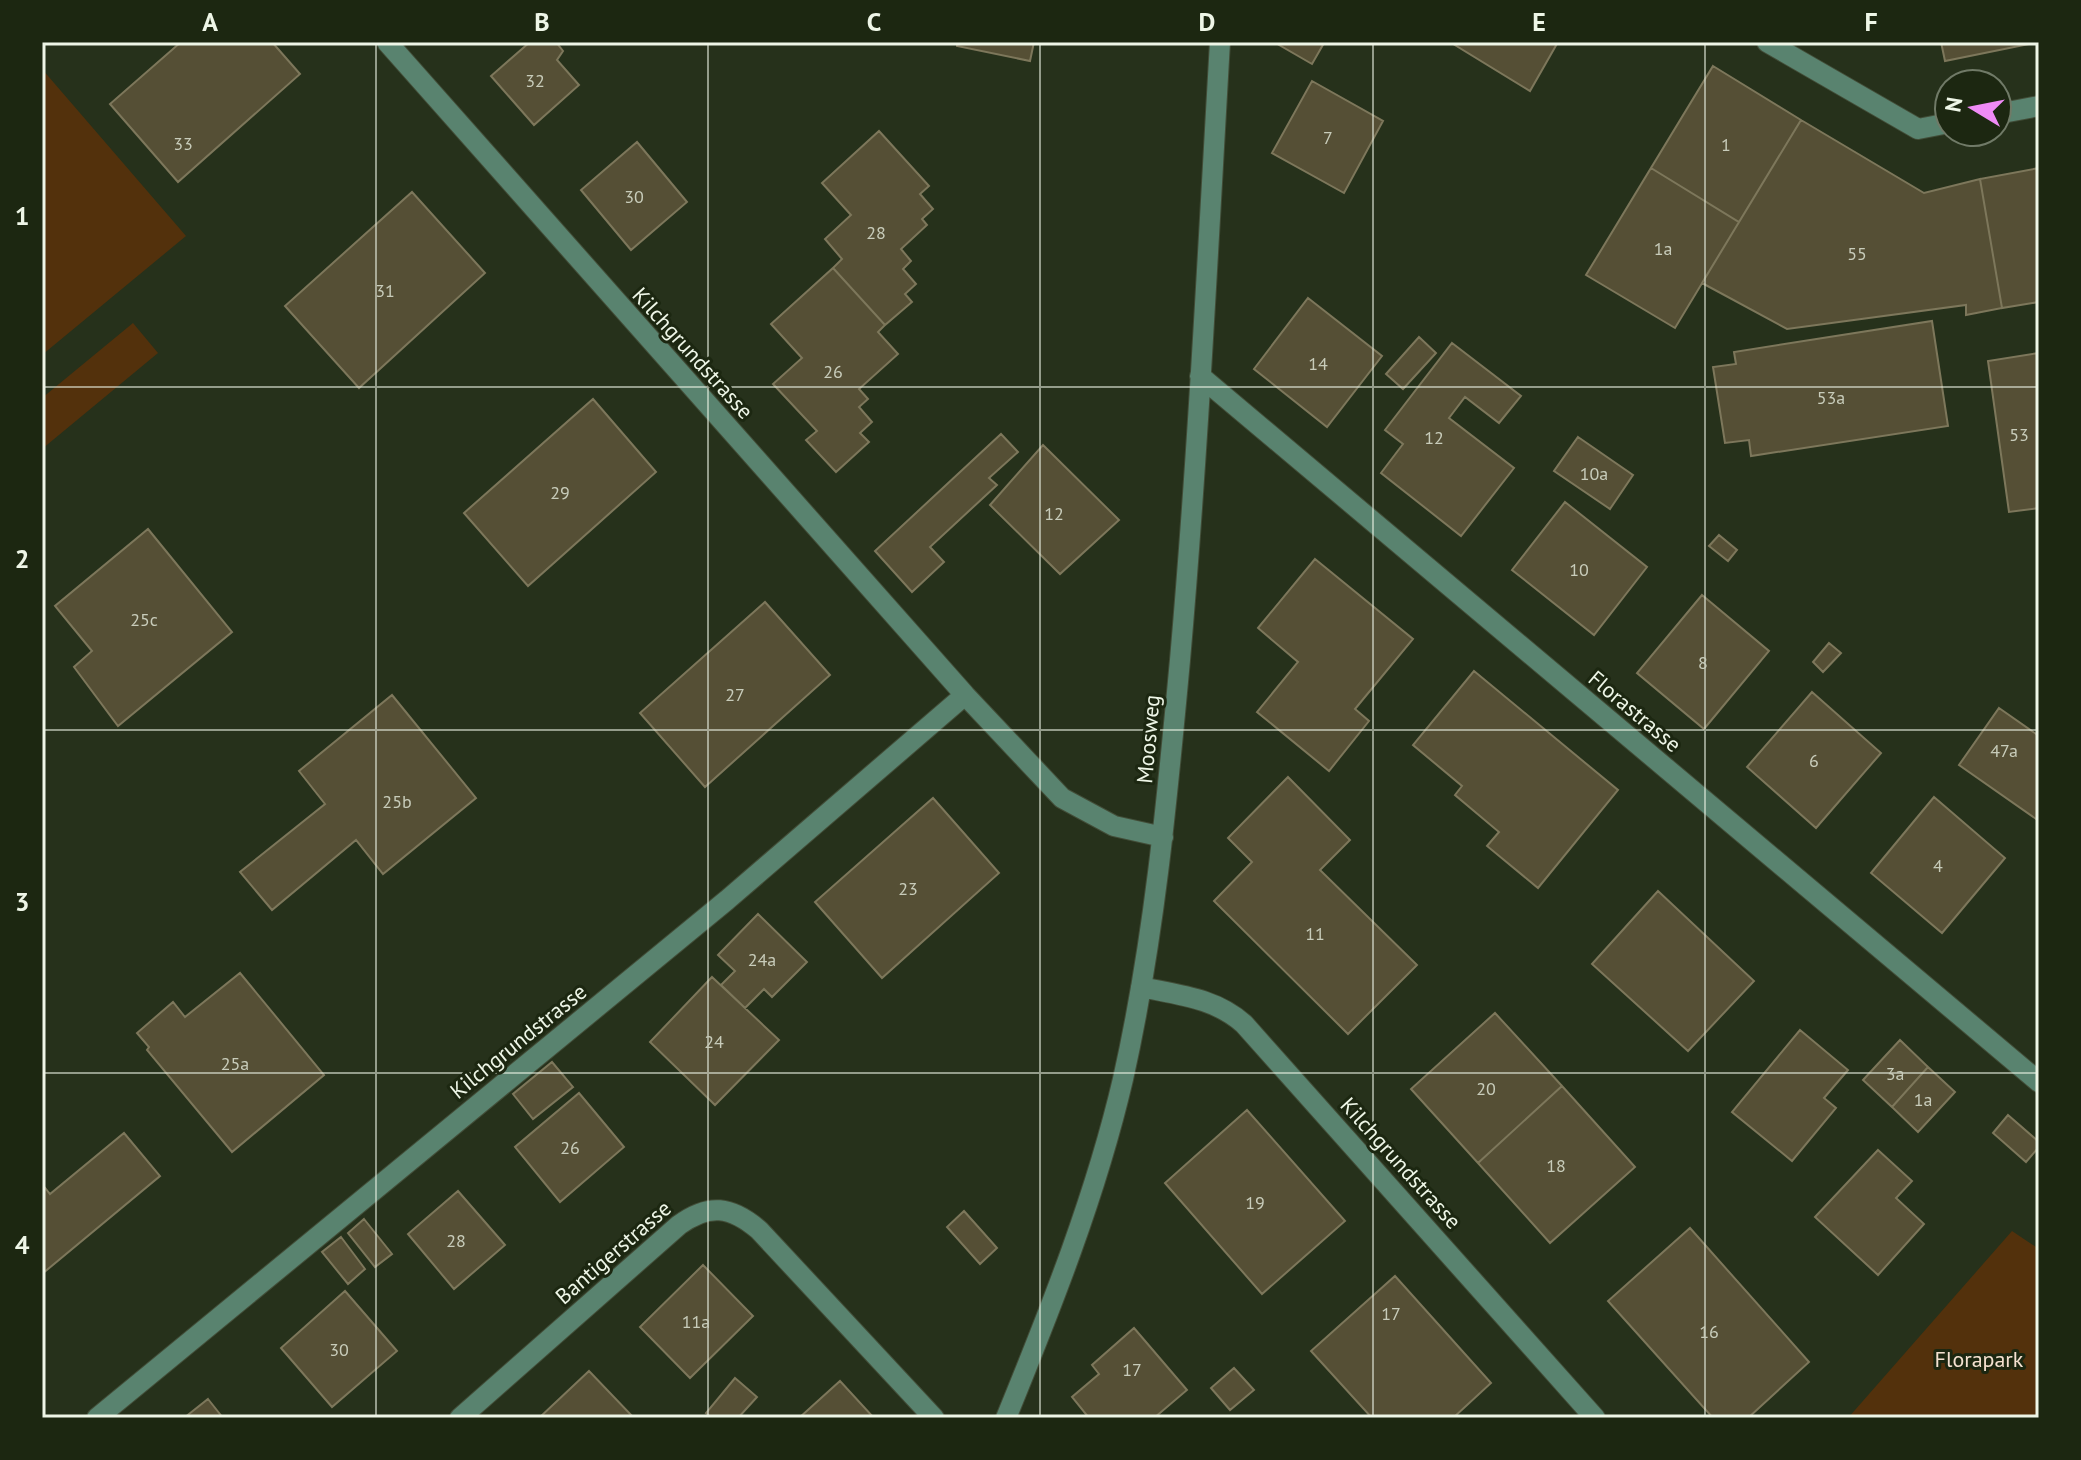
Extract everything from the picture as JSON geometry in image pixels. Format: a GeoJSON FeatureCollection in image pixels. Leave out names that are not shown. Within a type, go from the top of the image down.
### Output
{"type":"FeatureCollection","features":[{"type":"Feature","properties":{"kind":"street","name":"Kilchgrundstrasse"},"geometry":{"type":"LineString","coordinates":[[387,42],[965,695],[1062,798],[1114,826],[1163,837]]}},
{"type":"Feature","properties":{"kind":"street","name":"Moosweg"},"geometry":{"type":"LineString","coordinates":[[1006,1418],[1049,1313],[1091,1192],[1122,1081],[1141,987],[1163,837],[1194,502],[1220,42]]}},
{"type":"Feature","properties":{"kind":"street"},"geometry":{"type":"LineString","coordinates":[[1767,42],[1918,129],[1933,126]]}},
{"type":"Feature","properties":{"kind":"street"},"geometry":{"type":"LineString","coordinates":[[2013,111],[2039,106]]}},
{"type":"Feature","properties":{"kind":"street","name":"Florastrasse"},"geometry":{"type":"LineString","coordinates":[[1200,376],[2039,1082]]}},
{"type":"Feature","properties":{"kind":"street","name":"Kilchgrundstrasse"},"geometry":{"type":"LineString","coordinates":[[97,1418],[727,900],[965,695]]}},
{"type":"Feature","properties":{"kind":"street","name":"Kilchgrundstrasse"},"geometry":{"type":"LineString","coordinates":[[1141,987],[1209,1001],[1229,1010],[1244,1024],[1595,1418]]}},
{"type":"Feature","properties":{"kind":"street","name":"Bantigerstrasse"},"geometry":{"type":"LineString","coordinates":[[460,1418],[679,1225],[703,1210],[717,1208],[744,1216],[759,1230],[934,1418]]}},
{"type":"Feature","properties":{"kind":"green space"},"geometry":{"type":"Polygon","coordinates":[[[42,69],[186,236],[42,355],[42,69]]]}},
{"type":"Feature","properties":{"kind":"green space"},"geometry":{"type":"Polygon","coordinates":[[[133,323],[158,353],[42,449],[42,398],[133,323]]]}},
{"type":"Feature","properties":{"kind":"green space","name":"Florapark"},"geometry":{"type":"Polygon","coordinates":[[[2012,1231],[2039,1249],[2039,1418],[1848,1418],[2012,1231]]]}},
{"type":"Feature","properties":{"kind":"building"},"geometry":{"type":"Polygon","coordinates":[[[181,42],[272,42],[300,74],[178,182],[110,104],[181,42]]]}},
{"type":"Feature","properties":{"kind":"building"},"geometry":{"type":"Polygon","coordinates":[[[530,42],[556,42],[563,51],[557,60],[579,85],[534,125],[491,76],[530,42]]]}},
{"type":"Feature","properties":{"kind":"building"},"geometry":{"type":"Polygon","coordinates":[[[957,42],[1034,42],[1030,61],[957,46],[957,42]]]}},
{"type":"Feature","properties":{"kind":"building"},"geometry":{"type":"Polygon","coordinates":[[[1274,42],[1321,42],[1324,43],[1312,64],[1274,42]]]}},
{"type":"Feature","properties":{"kind":"building"},"geometry":{"type":"Polygon","coordinates":[[[1450,42],[1558,42],[1530,91],[1450,42]]]}},
{"type":"Feature","properties":{"kind":"building"},"geometry":{"type":"Polygon","coordinates":[[[1941,42],[2039,42],[1945,61],[1941,42]]]}},
{"type":"Feature","properties":{"kind":"building"},"geometry":{"type":"Polygon","coordinates":[[[1713,66],[1801,120],[1739,222],[1651,168],[1713,66]]]}},
{"type":"Feature","properties":{"kind":"building"},"geometry":{"type":"Polygon","coordinates":[[[1312,81],[1383,121],[1344,193],[1272,153],[1312,81]]]}},
{"type":"Feature","properties":{"kind":"building"},"geometry":{"type":"Polygon","coordinates":[[[1801,120],[1924,193],[1980,179],[2002,308],[1966,315],[1966,305],[1787,329],[1702,283],[1801,120]]]}},
{"type":"Feature","properties":{"kind":"building"},"geometry":{"type":"Polygon","coordinates":[[[879,131],[929,186],[920,194],[933,209],[922,219],[927,225],[901,249],[911,261],[903,269],[916,284],[905,294],[912,302],[885,325],[833,268],[842,259],[825,239],[851,215],[822,183],[879,131]]]}},
{"type":"Feature","properties":{"kind":"building"},"geometry":{"type":"Polygon","coordinates":[[[637,142],[687,202],[631,250],[581,190],[637,142]]]}},
{"type":"Feature","properties":{"kind":"building"},"geometry":{"type":"Polygon","coordinates":[[[1651,168],[1739,222],[1675,328],[1586,275],[1651,168]]]}},
{"type":"Feature","properties":{"kind":"building"},"geometry":{"type":"Polygon","coordinates":[[[2039,168],[2039,302],[2002,308],[1980,179],[2039,168]]]}},
{"type":"Feature","properties":{"kind":"building"},"geometry":{"type":"Polygon","coordinates":[[[412,192],[485,273],[359,388],[285,306],[412,192]]]}},
{"type":"Feature","properties":{"kind":"building"},"geometry":{"type":"Polygon","coordinates":[[[833,268],[885,325],[878,332],[898,354],[859,389],[868,399],[859,407],[872,422],[860,433],[869,442],[836,472],[806,440],[817,431],[773,384],[802,358],[771,324],[833,268]]]}},
{"type":"Feature","properties":{"kind":"building"},"geometry":{"type":"Polygon","coordinates":[[[1308,298],[1382,356],[1327,427],[1254,369],[1308,298]]]}},
{"type":"Feature","properties":{"kind":"building"},"geometry":{"type":"Polygon","coordinates":[[[1932,321],[1948,426],[1751,456],[1749,440],[1725,443],[1713,367],[1736,364],[1734,352],[1932,321]]]}},
{"type":"Feature","properties":{"kind":"building"},"geometry":{"type":"Polygon","coordinates":[[[1419,337],[1436,353],[1403,389],[1386,374],[1419,337]]]}},
{"type":"Feature","properties":{"kind":"building"},"geometry":{"type":"Polygon","coordinates":[[[1452,343],[1521,396],[1499,423],[1465,397],[1449,418],[1514,468],[1461,536],[1381,473],[1403,444],[1385,430],[1452,343]]]}},
{"type":"Feature","properties":{"kind":"building"},"geometry":{"type":"Polygon","coordinates":[[[2039,353],[2039,508],[2009,512],[1988,361],[2039,353]]]}},
{"type":"Feature","properties":{"kind":"building"},"geometry":{"type":"Polygon","coordinates":[[[593,399],[656,472],[528,586],[464,513],[593,399]]]}},
{"type":"Feature","properties":{"kind":"building"},"geometry":{"type":"Polygon","coordinates":[[[1001,434],[1018,452],[989,478],[997,485],[930,547],[944,562],[912,592],[875,551],[1001,434]]]}},
{"type":"Feature","properties":{"kind":"building"},"geometry":{"type":"Polygon","coordinates":[[[1578,437],[1633,475],[1610,509],[1554,471],[1578,437]]]}},
{"type":"Feature","properties":{"kind":"building"},"geometry":{"type":"Polygon","coordinates":[[[1043,445],[1119,520],[1060,574],[990,505],[1043,445]]]}},
{"type":"Feature","properties":{"kind":"building"},"geometry":{"type":"Polygon","coordinates":[[[1565,502],[1647,567],[1594,635],[1512,570],[1565,502]]]}},
{"type":"Feature","properties":{"kind":"building"},"geometry":{"type":"Polygon","coordinates":[[[148,529],[232,632],[118,726],[74,667],[92,651],[55,606],[148,529]]]}},
{"type":"Feature","properties":{"kind":"building"},"geometry":{"type":"Polygon","coordinates":[[[1719,535],[1737,550],[1728,561],[1709,546],[1719,535]]]}},
{"type":"Feature","properties":{"kind":"building"},"geometry":{"type":"Polygon","coordinates":[[[1315,559],[1413,639],[1355,709],[1369,721],[1329,771],[1257,712],[1298,662],[1258,628],[1315,559]]]}},
{"type":"Feature","properties":{"kind":"building"},"geometry":{"type":"Polygon","coordinates":[[[1702,595],[1769,651],[1704,729],[1637,673],[1702,595]]]}},
{"type":"Feature","properties":{"kind":"building"},"geometry":{"type":"Polygon","coordinates":[[[765,602],[830,675],[705,787],[640,713],[765,602]]]}},
{"type":"Feature","properties":{"kind":"building"},"geometry":{"type":"Polygon","coordinates":[[[1829,643],[1841,653],[1823,672],[1813,662],[1829,643]]]}},
{"type":"Feature","properties":{"kind":"building"},"geometry":{"type":"Polygon","coordinates":[[[1474,671],[1618,790],[1538,888],[1487,846],[1499,832],[1455,795],[1462,786],[1413,745],[1474,671]]]}},
{"type":"Feature","properties":{"kind":"building"},"geometry":{"type":"Polygon","coordinates":[[[1812,692],[1881,753],[1816,828],[1747,767],[1812,692]]]}},
{"type":"Feature","properties":{"kind":"building"},"geometry":{"type":"Polygon","coordinates":[[[392,695],[476,798],[383,874],[356,840],[272,910],[240,872],[325,804],[299,771],[392,695]]]}},
{"type":"Feature","properties":{"kind":"building"},"geometry":{"type":"Polygon","coordinates":[[[1999,708],[2039,736],[2039,821],[1959,765],[1999,708]]]}},
{"type":"Feature","properties":{"kind":"building"},"geometry":{"type":"Polygon","coordinates":[[[1288,777],[1350,840],[1320,870],[1417,965],[1348,1034],[1214,901],[1252,862],[1228,838],[1288,777]]]}},
{"type":"Feature","properties":{"kind":"building"},"geometry":{"type":"Polygon","coordinates":[[[1934,797],[2005,858],[1942,933],[1871,873],[1934,797]]]}},
{"type":"Feature","properties":{"kind":"building"},"geometry":{"type":"Polygon","coordinates":[[[933,798],[999,873],[882,978],[815,902],[933,798]]]}},
{"type":"Feature","properties":{"kind":"building"},"geometry":{"type":"Polygon","coordinates":[[[1658,891],[1754,981],[1688,1051],[1592,964],[1658,891]]]}},
{"type":"Feature","properties":{"kind":"building"},"geometry":{"type":"Polygon","coordinates":[[[758,914],[807,962],[772,997],[764,989],[745,1008],[721,985],[735,971],[718,955],[758,914]]]}},
{"type":"Feature","properties":{"kind":"building"},"geometry":{"type":"Polygon","coordinates":[[[240,973],[324,1075],[232,1152],[147,1050],[149,1047],[137,1033],[173,1002],[185,1017],[240,973]]]}},
{"type":"Feature","properties":{"kind":"building"},"geometry":{"type":"Polygon","coordinates":[[[712,977],[779,1040],[715,1105],[650,1042],[712,977]]]}},
{"type":"Feature","properties":{"kind":"building"},"geometry":{"type":"Polygon","coordinates":[[[1495,1013],[1562,1086],[1478,1163],[1411,1089],[1495,1013]]]}},
{"type":"Feature","properties":{"kind":"building"},"geometry":{"type":"Polygon","coordinates":[[[1800,1030],[1848,1070],[1824,1098],[1836,1108],[1792,1161],[1732,1112],[1800,1030]]]}},
{"type":"Feature","properties":{"kind":"building"},"geometry":{"type":"Polygon","coordinates":[[[1900,1040],[1928,1067],[1892,1107],[1863,1080],[1900,1040]]]}},
{"type":"Feature","properties":{"kind":"building"},"geometry":{"type":"Polygon","coordinates":[[[552,1062],[573,1087],[533,1119],[513,1094],[552,1062]]]}},
{"type":"Feature","properties":{"kind":"building"},"geometry":{"type":"Polygon","coordinates":[[[1928,1067],[1955,1092],[1918,1132],[1892,1107],[1928,1067]]]}},
{"type":"Feature","properties":{"kind":"building"},"geometry":{"type":"Polygon","coordinates":[[[1562,1086],[1635,1167],[1550,1243],[1478,1163],[1562,1086]]]}},
{"type":"Feature","properties":{"kind":"building"},"geometry":{"type":"Polygon","coordinates":[[[579,1093],[624,1147],[560,1202],[515,1147],[579,1093]]]}},
{"type":"Feature","properties":{"kind":"building"},"geometry":{"type":"Polygon","coordinates":[[[1247,1110],[1345,1221],[1262,1294],[1165,1183],[1247,1110]]]}},
{"type":"Feature","properties":{"kind":"building"},"geometry":{"type":"Polygon","coordinates":[[[2008,1115],[2039,1142],[2039,1147],[2026,1162],[1993,1133],[2008,1115]]]}},
{"type":"Feature","properties":{"kind":"building"},"geometry":{"type":"Polygon","coordinates":[[[124,1133],[160,1176],[42,1274],[42,1184],[50,1194],[124,1133]]]}},
{"type":"Feature","properties":{"kind":"building"},"geometry":{"type":"Polygon","coordinates":[[[1878,1150],[1912,1181],[1896,1198],[1924,1224],[1878,1275],[1815,1217],[1878,1150]]]}},
{"type":"Feature","properties":{"kind":"building"},"geometry":{"type":"Polygon","coordinates":[[[458,1191],[505,1245],[454,1289],[408,1234],[458,1191]]]}},
{"type":"Feature","properties":{"kind":"building"},"geometry":{"type":"Polygon","coordinates":[[[964,1211],[997,1248],[980,1264],[947,1227],[964,1211]]]}},
{"type":"Feature","properties":{"kind":"building"},"geometry":{"type":"Polygon","coordinates":[[[364,1219],[392,1254],[375,1267],[348,1233],[364,1219]]]}},
{"type":"Feature","properties":{"kind":"building"},"geometry":{"type":"Polygon","coordinates":[[[1690,1228],[1809,1362],[1748,1418],[1713,1418],[1608,1301],[1690,1228]]]}},
{"type":"Feature","properties":{"kind":"building"},"geometry":{"type":"Polygon","coordinates":[[[341,1237],[365,1269],[348,1284],[322,1252],[341,1237]]]}},
{"type":"Feature","properties":{"kind":"building"},"geometry":{"type":"Polygon","coordinates":[[[703,1265],[753,1316],[690,1378],[640,1327],[703,1265]]]}},
{"type":"Feature","properties":{"kind":"building"},"geometry":{"type":"Polygon","coordinates":[[[1395,1276],[1491,1383],[1453,1418],[1372,1418],[1311,1351],[1395,1276]]]}},
{"type":"Feature","properties":{"kind":"building"},"geometry":{"type":"Polygon","coordinates":[[[345,1291],[397,1351],[332,1407],[281,1348],[345,1291]]]}},
{"type":"Feature","properties":{"kind":"building"},"geometry":{"type":"Polygon","coordinates":[[[1134,1328],[1187,1390],[1154,1418],[1089,1418],[1072,1397],[1099,1374],[1092,1365],[1134,1328]]]}},
{"type":"Feature","properties":{"kind":"building"},"geometry":{"type":"Polygon","coordinates":[[[1234,1368],[1254,1390],[1230,1410],[1211,1388],[1234,1368]]]}},
{"type":"Feature","properties":{"kind":"building"},"geometry":{"type":"Polygon","coordinates":[[[589,1371],[634,1418],[539,1418],[589,1371]]]}},
{"type":"Feature","properties":{"kind":"building"},"geometry":{"type":"Polygon","coordinates":[[[735,1378],[757,1397],[738,1418],[712,1418],[706,1413],[735,1378]]]}},
{"type":"Feature","properties":{"kind":"building"},"geometry":{"type":"Polygon","coordinates":[[[840,1381],[874,1418],[799,1418],[840,1381]]]}},
{"type":"Feature","properties":{"kind":"building"},"geometry":{"type":"Polygon","coordinates":[[[208,1399],[223,1418],[184,1418],[208,1399]]]}}]}
